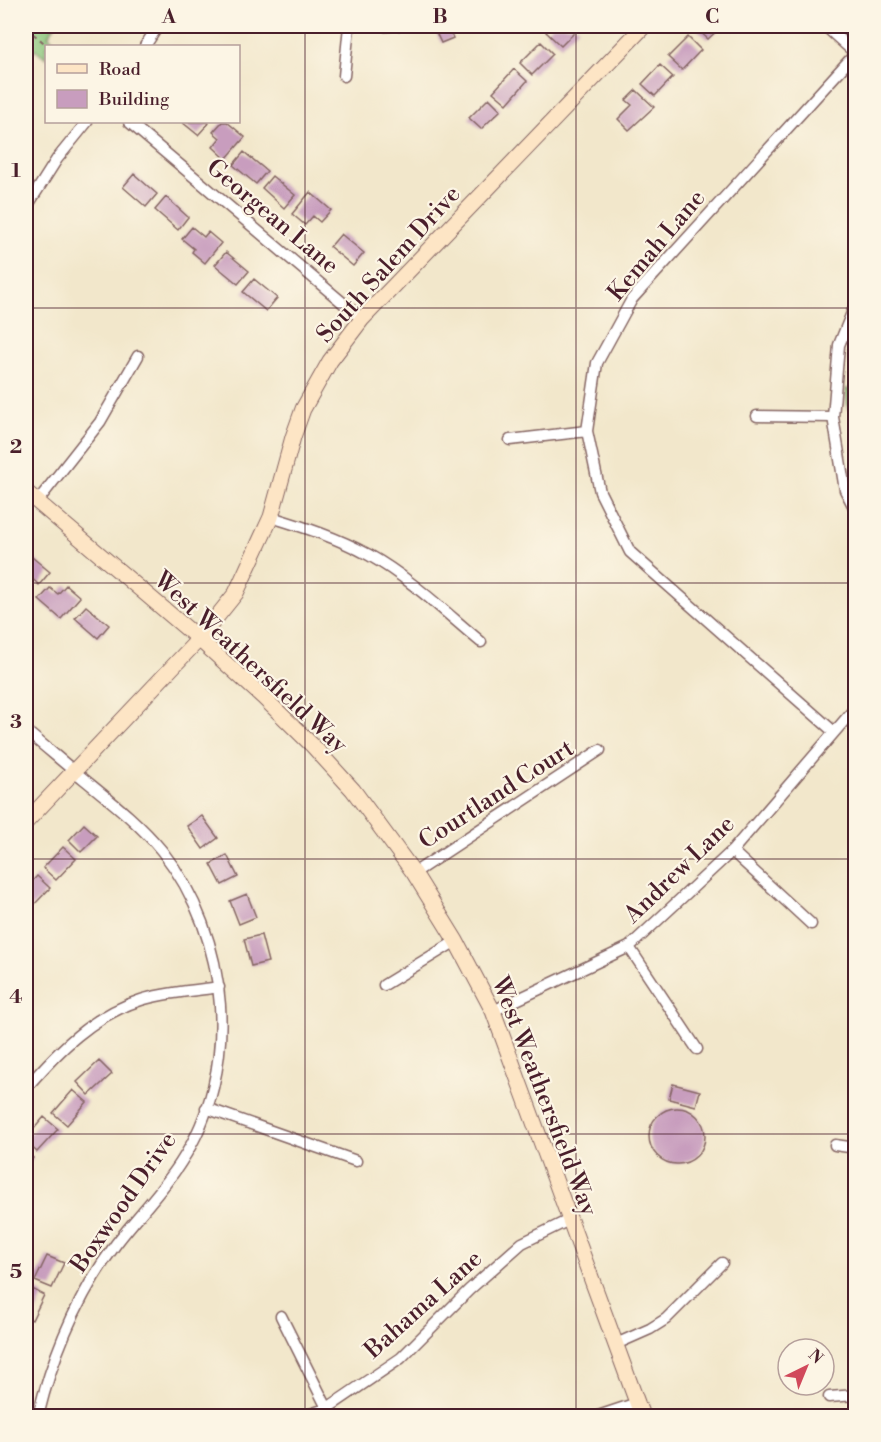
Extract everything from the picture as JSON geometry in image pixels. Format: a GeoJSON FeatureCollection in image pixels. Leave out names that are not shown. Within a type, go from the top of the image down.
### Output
{"type":"FeatureCollection","features":[{"type":"Feature","properties":{"kind":"street"},"geometry":{"type":"LineString","coordinates":[[146,45],[158,26]]}},
{"type":"Feature","properties":{"kind":"street"},"geometry":{"type":"LineString","coordinates":[[345,76],[349,26]]}},
{"type":"Feature","properties":{"kind":"street","name":"South Salem Drive"},"geometry":{"type":"LineString","coordinates":[[26,822],[199,639],[236,593],[270,517],[303,409],[330,361],[362,319],[644,26]]}},
{"type":"Feature","properties":{"kind":"street"},"geometry":{"type":"LineString","coordinates":[[825,26],[855,54]]}},
{"type":"Feature","properties":{"kind":"street","name":"Kemah Lane"},"geometry":{"type":"LineString","coordinates":[[833,731],[630,552],[600,492],[587,431],[597,363],[632,299],[855,54]]}},
{"type":"Feature","properties":{"kind":"street"},"geometry":{"type":"LineString","coordinates":[[26,208],[57,159],[86,123]]}},
{"type":"Feature","properties":{"kind":"street","name":"Georgean Lane"},"geometry":{"type":"LineString","coordinates":[[130,123],[362,319]]}},
{"type":"Feature","properties":{"kind":"street"},"geometry":{"type":"LineString","coordinates":[[855,303],[839,345],[833,417],[845,490],[855,511]]}},
{"type":"Feature","properties":{"kind":"street"},"geometry":{"type":"LineString","coordinates":[[31,497],[100,422],[138,356]]}},
{"type":"Feature","properties":{"kind":"street"},"geometry":{"type":"LineString","coordinates":[[757,416],[833,417]]}},
{"type":"Feature","properties":{"kind":"street"},"geometry":{"type":"LineString","coordinates":[[510,440],[587,431]]}},
{"type":"Feature","properties":{"kind":"street","name":"West Weathersfield Way"},"geometry":{"type":"LineString","coordinates":[[31,497],[199,639],[263,697],[333,768],[370,812],[414,873],[456,941],[494,1011],[639,1410]]}},
{"type":"Feature","properties":{"kind":"street"},"geometry":{"type":"LineString","coordinates":[[270,517],[317,531],[369,555],[403,577],[481,642]]}},
{"type":"Feature","properties":{"kind":"street","name":"Andrew Lane"},"geometry":{"type":"LineString","coordinates":[[494,1011],[629,946],[732,851],[855,707]]}},
{"type":"Feature","properties":{"kind":"street","name":"Boxwood Drive"},"geometry":{"type":"LineString","coordinates":[[26,731],[137,824],[170,862],[201,920],[214,961],[219,987],[220,1026],[215,1076],[192,1144],[162,1191],[114,1247],[83,1295],[53,1360],[38,1416]]}},
{"type":"Feature","properties":{"kind":"street","name":"Courtland Court"},"geometry":{"type":"LineString","coordinates":[[414,873],[600,750]]}},
{"type":"Feature","properties":{"kind":"street"},"geometry":{"type":"LineString","coordinates":[[732,851],[810,924]]}},
{"type":"Feature","properties":{"kind":"street"},"geometry":{"type":"LineString","coordinates":[[384,985],[456,941]]}},
{"type":"Feature","properties":{"kind":"street"},"geometry":{"type":"LineString","coordinates":[[629,946],[697,1049]]}},
{"type":"Feature","properties":{"kind":"street"},"geometry":{"type":"LineString","coordinates":[[26,1088],[69,1042],[95,1022],[121,1008],[143,999],[219,987]]}},
{"type":"Feature","properties":{"kind":"street"},"geometry":{"type":"LineString","coordinates":[[206,1108],[356,1161]]}},
{"type":"Feature","properties":{"kind":"street"},"geometry":{"type":"LineString","coordinates":[[835,1145],[855,1148]]}},
{"type":"Feature","properties":{"kind":"street","name":"Bahama Lane"},"geometry":{"type":"LineString","coordinates":[[304,1416],[329,1413],[401,1358],[469,1290],[522,1243],[569,1220]]}},
{"type":"Feature","properties":{"kind":"street"},"geometry":{"type":"LineString","coordinates":[[616,1344],[666,1319],[722,1263]]}},
{"type":"Feature","properties":{"kind":"street"},"geometry":{"type":"LineString","coordinates":[[281,1316],[329,1413]]}},
{"type":"Feature","properties":{"kind":"street"},"geometry":{"type":"LineString","coordinates":[[836,1396],[855,1395]]}},
{"type":"Feature","properties":{"kind":"street"},"geometry":{"type":"LineString","coordinates":[[598,1416],[639,1410]]}},
{"type":"Feature","properties":{"kind":"path"},"geometry":{"type":"LineString","coordinates":[[26,28],[47,45]]}},
{"type":"Feature","properties":{"kind":"green space"},"geometry":{"type":"Polygon","coordinates":[[[26,26],[55,26],[48,36],[60,45],[45,45],[45,57],[35,49],[26,61],[26,26]]]}},
{"type":"Feature","properties":{"kind":"green space"},"geometry":{"type":"Polygon","coordinates":[[[846,389],[855,390],[855,409],[848,409],[846,389]]]}},
{"type":"Feature","properties":{"kind":"building"},"geometry":{"type":"Polygon","coordinates":[[[384,26],[415,26],[415,29],[385,32],[384,26]]]}},
{"type":"Feature","properties":{"kind":"building"},"geometry":{"type":"Polygon","coordinates":[[[433,26],[458,26],[449,30],[453,38],[441,43],[433,26]]]}},
{"type":"Feature","properties":{"kind":"building"},"geometry":{"type":"Polygon","coordinates":[[[552,26],[579,28],[561,46],[546,32],[552,26]]]}},
{"type":"Feature","properties":{"kind":"building"},"geometry":{"type":"Polygon","coordinates":[[[722,26],[708,39],[695,27],[722,26]]]}},
{"type":"Feature","properties":{"kind":"building"},"geometry":{"type":"Polygon","coordinates":[[[688,37],[701,50],[682,70],[668,57],[688,37]]]}},
{"type":"Feature","properties":{"kind":"building"},"geometry":{"type":"Polygon","coordinates":[[[541,42],[553,54],[532,75],[520,63],[541,42]]]}},
{"type":"Feature","properties":{"kind":"building"},"geometry":{"type":"Polygon","coordinates":[[[660,65],[673,77],[655,96],[642,84],[660,65]]]}},
{"type":"Feature","properties":{"kind":"building"},"geometry":{"type":"Polygon","coordinates":[[[514,69],[527,81],[507,104],[493,92],[514,69]]]}},
{"type":"Feature","properties":{"kind":"building"},"geometry":{"type":"Polygon","coordinates":[[[636,90],[654,107],[629,130],[618,119],[632,105],[626,100],[636,90]]]}},
{"type":"Feature","properties":{"kind":"building"},"geometry":{"type":"Polygon","coordinates":[[[489,98],[501,110],[481,129],[469,118],[489,98]]]}},
{"type":"Feature","properties":{"kind":"building"},"geometry":{"type":"Polygon","coordinates":[[[183,123],[209,123],[198,135],[183,123]]]}},
{"type":"Feature","properties":{"kind":"building"},"geometry":{"type":"Polygon","coordinates":[[[221,123],[228,123],[245,137],[226,159],[213,147],[220,138],[213,132],[221,123]]]}},
{"type":"Feature","properties":{"kind":"building"},"geometry":{"type":"Polygon","coordinates":[[[244,152],[267,171],[256,184],[233,165],[244,152]]]}},
{"type":"Feature","properties":{"kind":"building"},"geometry":{"type":"Polygon","coordinates":[[[134,174],[157,194],[146,207],[123,187],[134,174]]]}},
{"type":"Feature","properties":{"kind":"building"},"geometry":{"type":"Polygon","coordinates":[[[272,176],[295,195],[284,208],[262,188],[272,176]]]}},
{"type":"Feature","properties":{"kind":"building"},"geometry":{"type":"Polygon","coordinates":[[[310,192],[331,210],[320,222],[313,216],[305,225],[292,214],[310,192]]]}},
{"type":"Feature","properties":{"kind":"building"},"geometry":{"type":"Polygon","coordinates":[[[166,197],[188,217],[178,230],[155,210],[166,197]]]}},
{"type":"Feature","properties":{"kind":"building"},"geometry":{"type":"Polygon","coordinates":[[[192,227],[204,237],[208,232],[221,243],[205,263],[182,239],[192,227]]]}},
{"type":"Feature","properties":{"kind":"building"},"geometry":{"type":"Polygon","coordinates":[[[341,234],[364,253],[353,266],[330,247],[341,234]]]}},
{"type":"Feature","properties":{"kind":"building"},"geometry":{"type":"Polygon","coordinates":[[[226,252],[249,271],[238,284],[215,265],[226,252]]]}},
{"type":"Feature","properties":{"kind":"building"},"geometry":{"type":"Polygon","coordinates":[[[254,279],[277,298],[266,311],[243,292],[254,279]]]}},
{"type":"Feature","properties":{"kind":"building"},"geometry":{"type":"Polygon","coordinates":[[[27,553],[50,572],[39,585],[26,573],[27,553]]]}},
{"type":"Feature","properties":{"kind":"building"},"geometry":{"type":"Polygon","coordinates":[[[66,585],[80,597],[61,619],[39,600],[50,588],[58,594],[66,585]]]}},
{"type":"Feature","properties":{"kind":"building"},"geometry":{"type":"Polygon","coordinates":[[[86,606],[109,625],[98,638],[75,618],[86,606]]]}},
{"type":"Feature","properties":{"kind":"building"},"geometry":{"type":"Polygon","coordinates":[[[202,816],[218,838],[203,849],[187,826],[202,816]]]}},
{"type":"Feature","properties":{"kind":"building"},"geometry":{"type":"Polygon","coordinates":[[[84,824],[97,836],[81,852],[69,840],[84,824]]]}},
{"type":"Feature","properties":{"kind":"building"},"geometry":{"type":"Polygon","coordinates":[[[63,847],[76,859],[56,880],[43,868],[63,847]]]}},
{"type":"Feature","properties":{"kind":"building"},"geometry":{"type":"Polygon","coordinates":[[[227,855],[238,877],[222,885],[211,864],[227,855]]]}},
{"type":"Feature","properties":{"kind":"building"},"geometry":{"type":"Polygon","coordinates":[[[37,876],[50,888],[30,909],[26,905],[26,888],[37,876]]]}},
{"type":"Feature","properties":{"kind":"building"},"geometry":{"type":"Polygon","coordinates":[[[247,894],[256,917],[239,924],[230,901],[247,894]]]}},
{"type":"Feature","properties":{"kind":"building"},"geometry":{"type":"Polygon","coordinates":[[[261,935],[268,962],[251,966],[244,939],[261,935]]]}},
{"type":"Feature","properties":{"kind":"building"},"geometry":{"type":"Polygon","coordinates":[[[26,1022],[33,1028],[26,1038],[26,1022]]]}},
{"type":"Feature","properties":{"kind":"building"},"geometry":{"type":"Polygon","coordinates":[[[99,1061],[112,1074],[89,1095],[77,1082],[99,1061]]]}},
{"type":"Feature","properties":{"kind":"building"},"geometry":{"type":"Polygon","coordinates":[[[673,1084],[700,1091],[696,1106],[669,1099],[673,1084]]]}},
{"type":"Feature","properties":{"kind":"building"},"geometry":{"type":"Polygon","coordinates":[[[73,1090],[87,1102],[67,1125],[53,1113],[73,1090]]]}},
{"type":"Feature","properties":{"kind":"building"},"geometry":{"type":"Polygon","coordinates":[[[671,1108],[683,1108],[697,1116],[705,1130],[703,1147],[697,1156],[683,1164],[671,1164],[654,1152],[649,1142],[649,1130],[661,1113],[671,1108]]]}},
{"type":"Feature","properties":{"kind":"building"},"geometry":{"type":"Polygon","coordinates":[[[44,1117],[58,1129],[37,1152],[26,1142],[26,1138],[44,1117]]]}},
{"type":"Feature","properties":{"kind":"building"},"geometry":{"type":"Polygon","coordinates":[[[26,1153],[33,1158],[26,1168],[26,1153]]]}},
{"type":"Feature","properties":{"kind":"building"},"geometry":{"type":"Polygon","coordinates":[[[47,1256],[64,1263],[52,1288],[35,1281],[47,1256]]]}},
{"type":"Feature","properties":{"kind":"building"},"geometry":{"type":"Polygon","coordinates":[[[28,1287],[44,1295],[32,1320],[26,1317],[28,1287]]]}}]}
